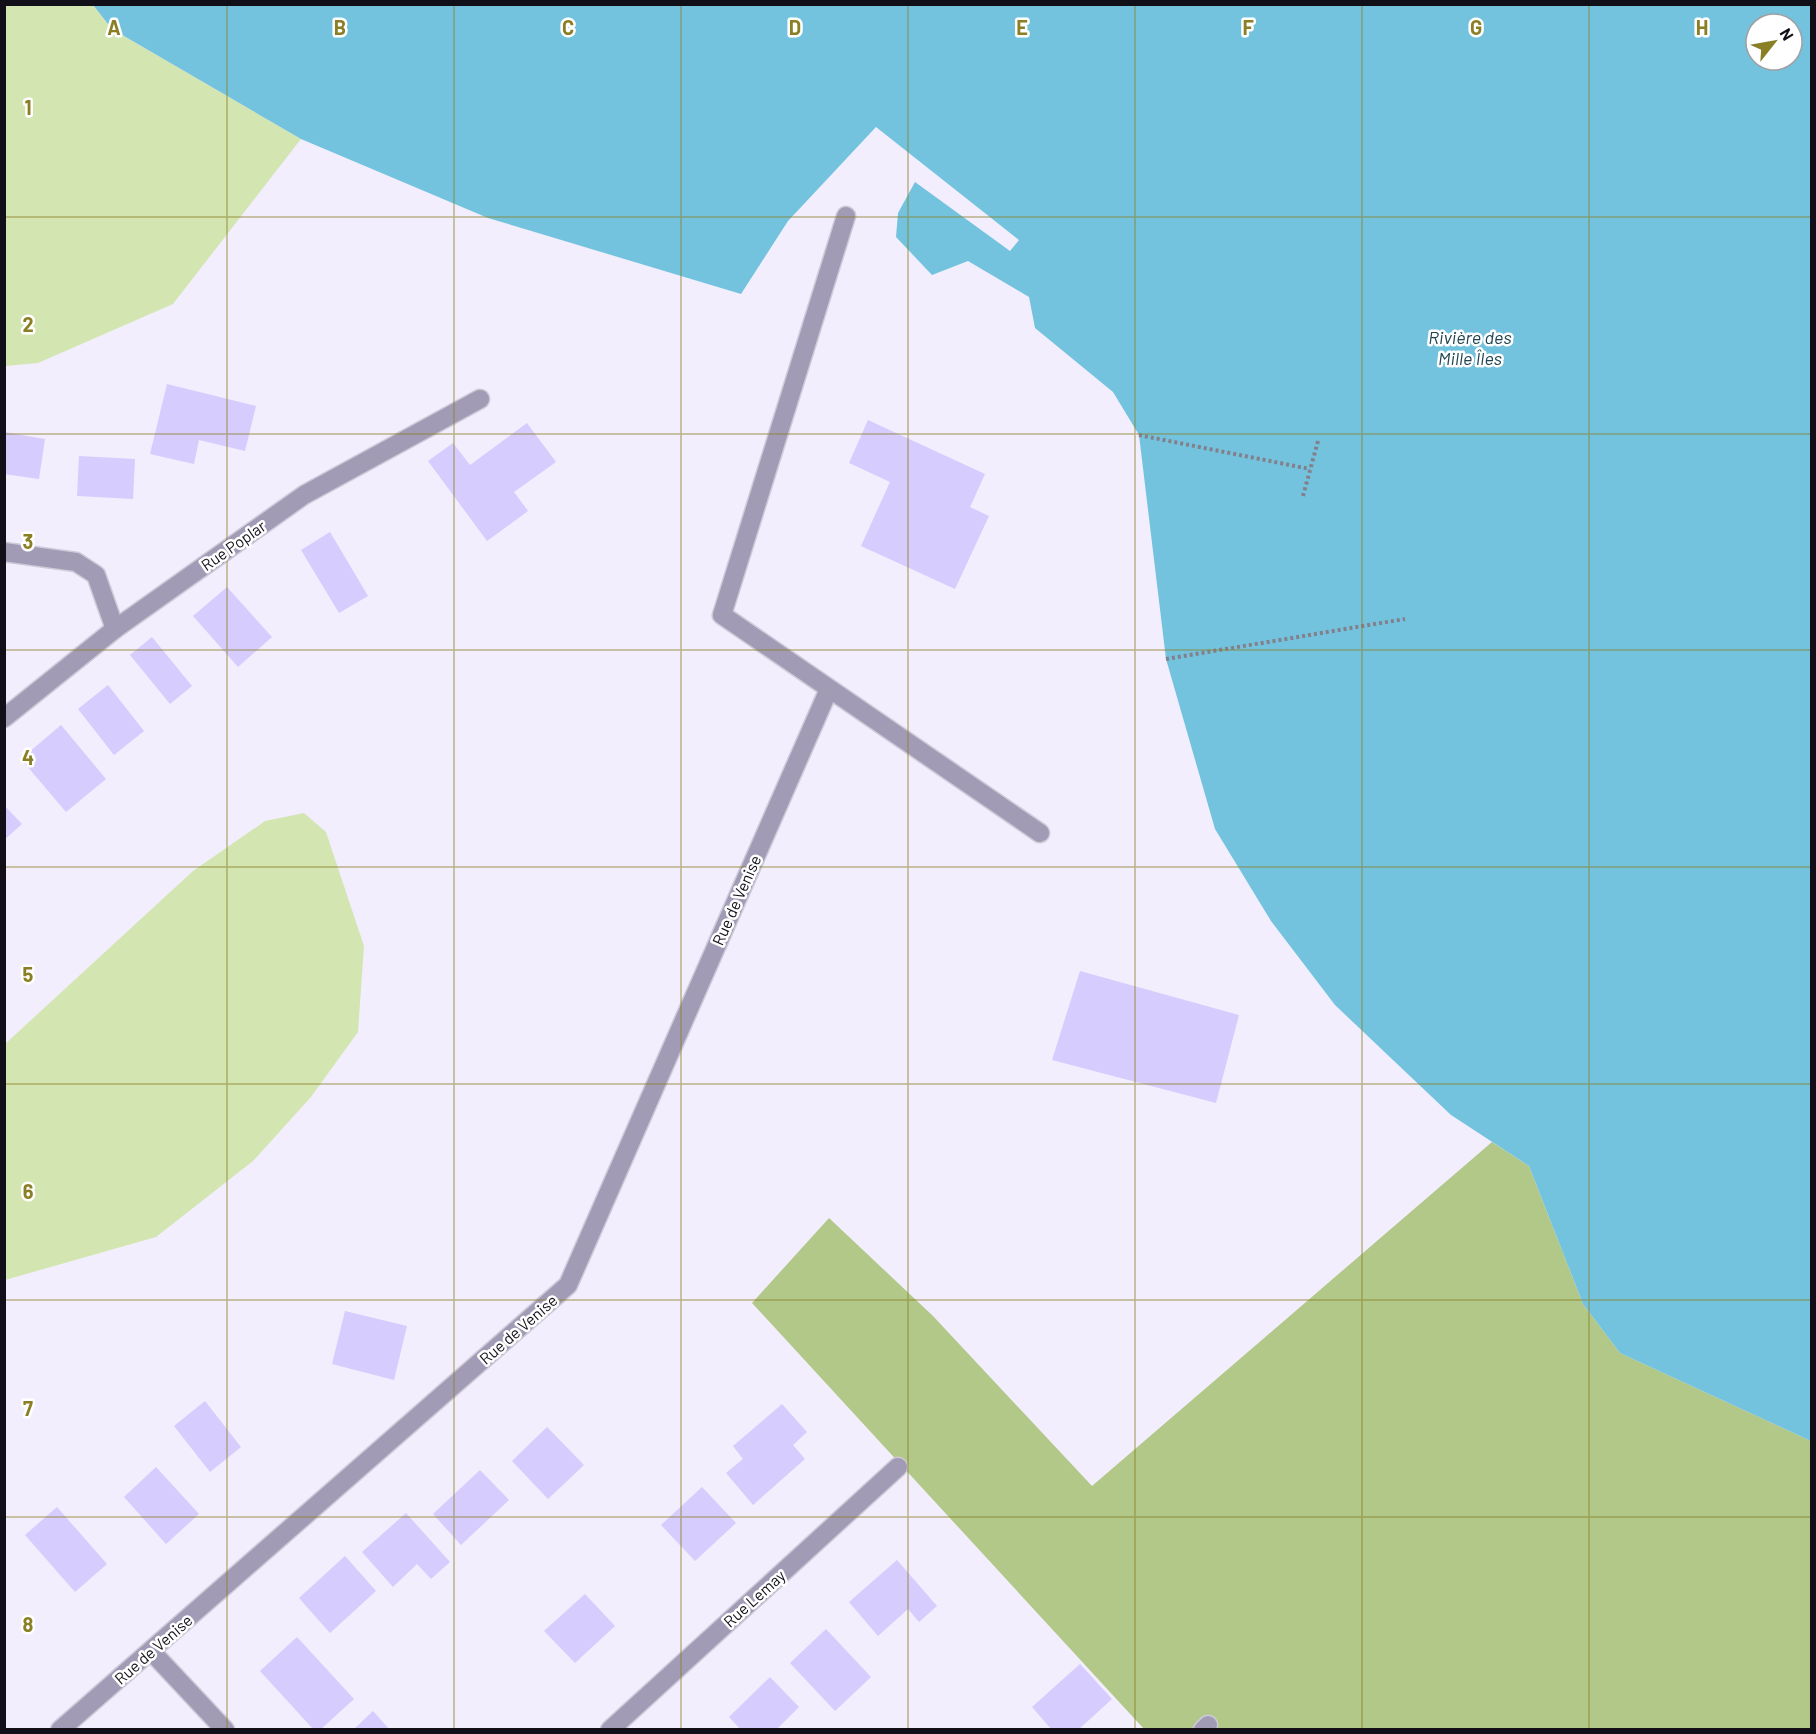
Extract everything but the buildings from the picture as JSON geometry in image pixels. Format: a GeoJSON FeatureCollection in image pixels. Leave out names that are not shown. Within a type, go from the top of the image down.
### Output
{"type":"FeatureCollection","features":[{"type":"Feature","properties":{"kind":"street"},"geometry":{"type":"LineString","coordinates":[[846,216],[722,615],[1040,833]]}},
{"type":"Feature","properties":{"kind":"street","name":"Rue Poplar"},"geometry":{"type":"LineString","coordinates":[[4,718],[115,629],[304,495],[480,399]]}},
{"type":"Feature","properties":{"kind":"street"},"geometry":{"type":"LineString","coordinates":[[4,552],[76,562],[96,575],[115,629]]}},
{"type":"Feature","properties":{"kind":"street","name":"Rue de Venise"},"geometry":{"type":"LineString","coordinates":[[60,1730],[567,1286],[829,689]]}},
{"type":"Feature","properties":{"kind":"street","name":"Rue Lemay"},"geometry":{"type":"LineString","coordinates":[[610,1730],[898,1467]]}},
{"type":"Feature","properties":{"kind":"street"},"geometry":{"type":"LineString","coordinates":[[151,1651],[225,1730]]}},
{"type":"Feature","properties":{"kind":"path"},"geometry":{"type":"LineString","coordinates":[[1139,435],[1310,470]]}},
{"type":"Feature","properties":{"kind":"path"},"geometry":{"type":"LineString","coordinates":[[1303,496],[1318,441]]}},
{"type":"Feature","properties":{"kind":"path"},"geometry":{"type":"LineString","coordinates":[[1166,659],[1405,620]]}},
{"type":"Feature","properties":{"kind":"green space"},"geometry":{"type":"Polygon","coordinates":[[[5,5],[93,5],[112,29],[301,139],[173,304],[38,363],[5,366],[5,5]]]}},
{"type":"Feature","properties":{"kind":"green space"},"geometry":{"type":"Polygon","coordinates":[[[304,813],[326,832],[364,946],[358,1032],[311,1097],[253,1161],[156,1237],[5,1280],[5,1044],[193,871],[265,821],[304,813]]]}},
{"type":"Feature","properties":{"kind":"green space"},"geometry":{"type":"Polygon","coordinates":[[[1492,1142],[1529,1166],[1583,1304],[1620,1353],[1811,1441],[1811,1729],[1144,1729],[752,1303],[829,1218],[933,1316],[1092,1486],[1492,1142]]]}},
{"type":"Feature","properties":{"kind":"water","name":"Rivière des Mille Îles"},"geometry":{"type":"Polygon","coordinates":[[[93,5],[1811,5],[1811,1441],[1620,1353],[1583,1304],[1529,1166],[1451,1115],[1335,1005],[1271,921],[1215,829],[1166,659],[1139,435],[1113,392],[1035,328],[1029,297],[968,261],[932,275],[896,237],[898,213],[915,182],[1010,251],[1019,240],[876,127],[788,221],[741,294],[488,218],[301,139],[112,29],[93,5]]]}}]}
